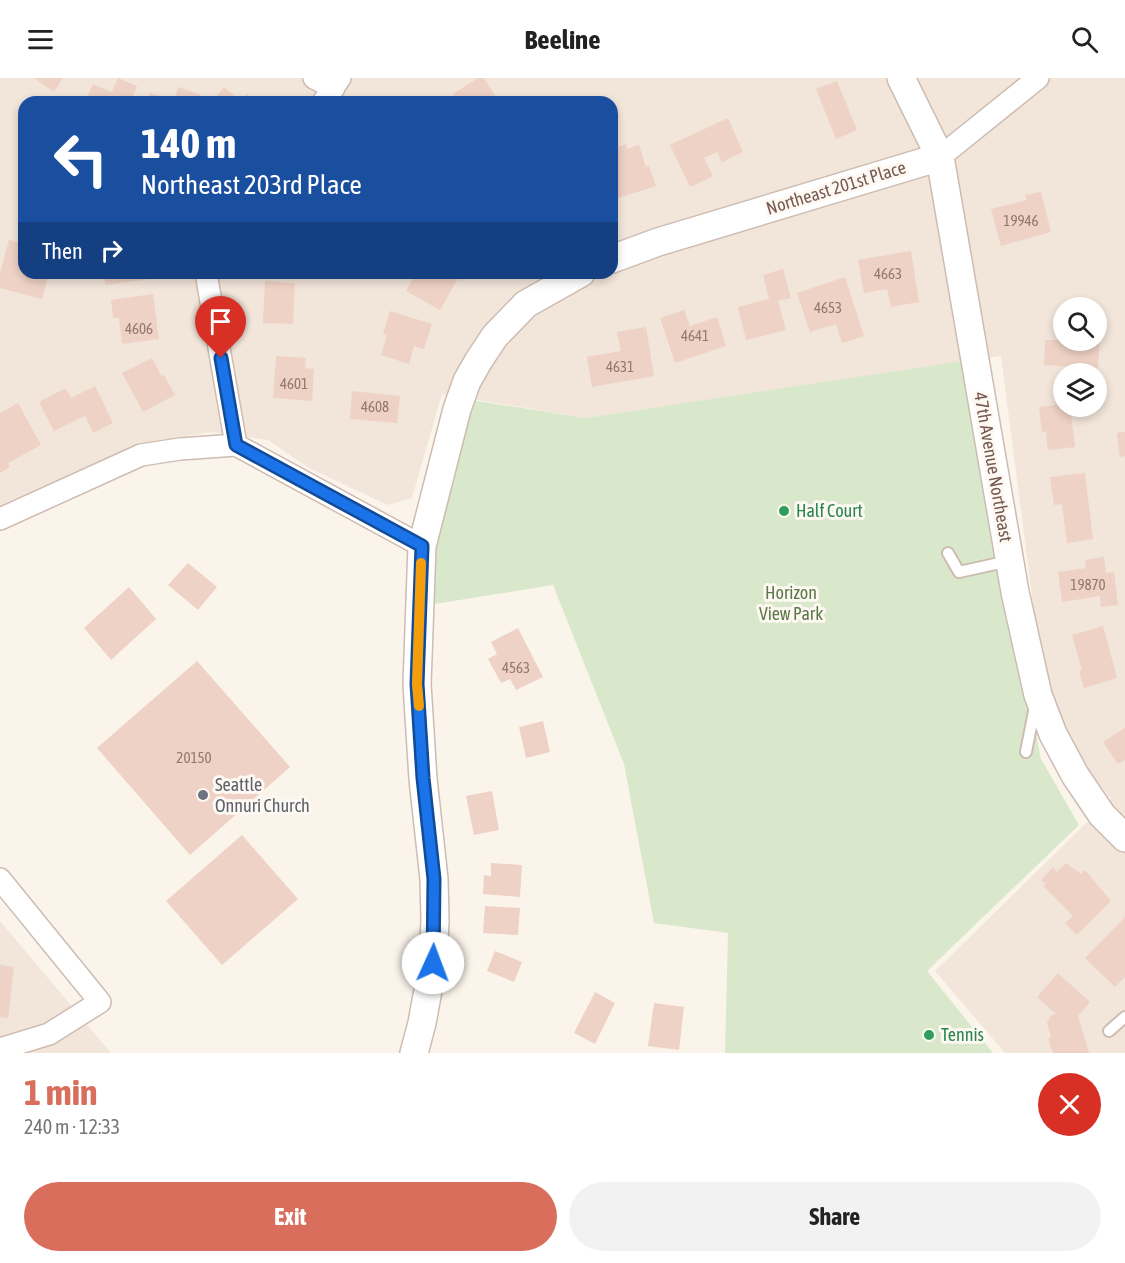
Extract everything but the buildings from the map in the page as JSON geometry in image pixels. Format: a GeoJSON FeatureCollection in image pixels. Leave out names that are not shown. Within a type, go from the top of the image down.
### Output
{"type":"FeatureCollection","features":[{"type":"Feature","properties":{"kind":"street"},"geometry":{"type":"LineString","coordinates":[[314,78],[332,89]]}},
{"type":"Feature","properties":{"kind":"street","name":"47th Avenue Northeast"},"geometry":{"type":"LineString","coordinates":[[901,78],[940,157],[1010,561],[1038,695],[1053,734],[1075,775],[1102,815],[1125,838]]}},
{"type":"Feature","properties":{"kind":"street","name":"Northeast 201st Place"},"geometry":{"type":"LineString","coordinates":[[618,257],[658,242],[940,157],[1038,78]]}},
{"type":"Feature","properties":{"kind":"street"},"geometry":{"type":"LineString","coordinates":[[207,279],[236,445]]}},
{"type":"Feature","properties":{"kind":"street"},"geometry":{"type":"LineString","coordinates":[[416,1053],[433,963],[435,920],[434,879],[423,778],[417,684],[422,546],[457,409],[467,381],[495,336],[526,304],[570,279]]}},
{"type":"Feature","properties":{"kind":"street"},"geometry":{"type":"LineString","coordinates":[[0,519],[141,455],[180,449],[236,445],[422,546]]}},
{"type":"Feature","properties":{"kind":"street"},"geometry":{"type":"LineString","coordinates":[[0,879],[100,1002],[49,1034],[0,1049]]}},
{"type":"Feature","properties":{"kind":"lane"},"geometry":{"type":"LineString","coordinates":[[948,554],[959,572],[1010,561]]}},
{"type":"Feature","properties":{"kind":"lane"},"geometry":{"type":"LineString","coordinates":[[1026,752],[1038,695]]}},
{"type":"Feature","properties":{"kind":"lane"},"geometry":{"type":"LineString","coordinates":[[1109,1031],[1125,1017]]}},
{"type":"Feature","properties":{"kind":"shaded area"},"geometry":{"type":"Polygon","coordinates":[[[0,78],[1125,78],[1125,1053],[1005,1053],[935,971],[1111,799],[1078,756],[1043,680],[1001,356],[585,418],[442,394],[412,498],[388,505],[309,468],[268,440],[213,432],[140,443],[0,505],[0,78]]]}},
{"type":"Feature","properties":{"kind":"shaded area"},"geometry":{"type":"Polygon","coordinates":[[[0,921],[111,1053],[0,1053],[0,921]]]}},
{"type":"Feature","properties":{"kind":"green space","name":"Horizon View Park"},"geometry":{"type":"Polygon","coordinates":[[[963,361],[1041,759],[1079,825],[927,971],[993,1053],[725,1053],[728,933],[654,923],[624,764],[553,585],[428,605],[429,514],[471,400],[585,418],[963,361]]]}},
{"type":"Feature","properties":{"kind":"slow traffic"},"geometry":{"type":"LineString","coordinates":[[419,706],[417,684],[421,563]]}},
{"type":"Feature","properties":{"kind":"place","name":"Half Court"},"geometry":{"type":"Point","coordinates":[784,511]}},
{"type":"Feature","properties":{"kind":"place","name":"Seattle Onnuri Church"},"geometry":{"type":"Point","coordinates":[203,795]}},
{"type":"Feature","properties":{"kind":"place","name":"Tennis"},"geometry":{"type":"Point","coordinates":[929,1035]}},
{"type":"Feature","properties":{"kind":"route"},"geometry":{"type":"LineString","coordinates":[[221,358],[236,445],[422,546],[417,684],[423,778],[434,879],[433,963]]}}]}
